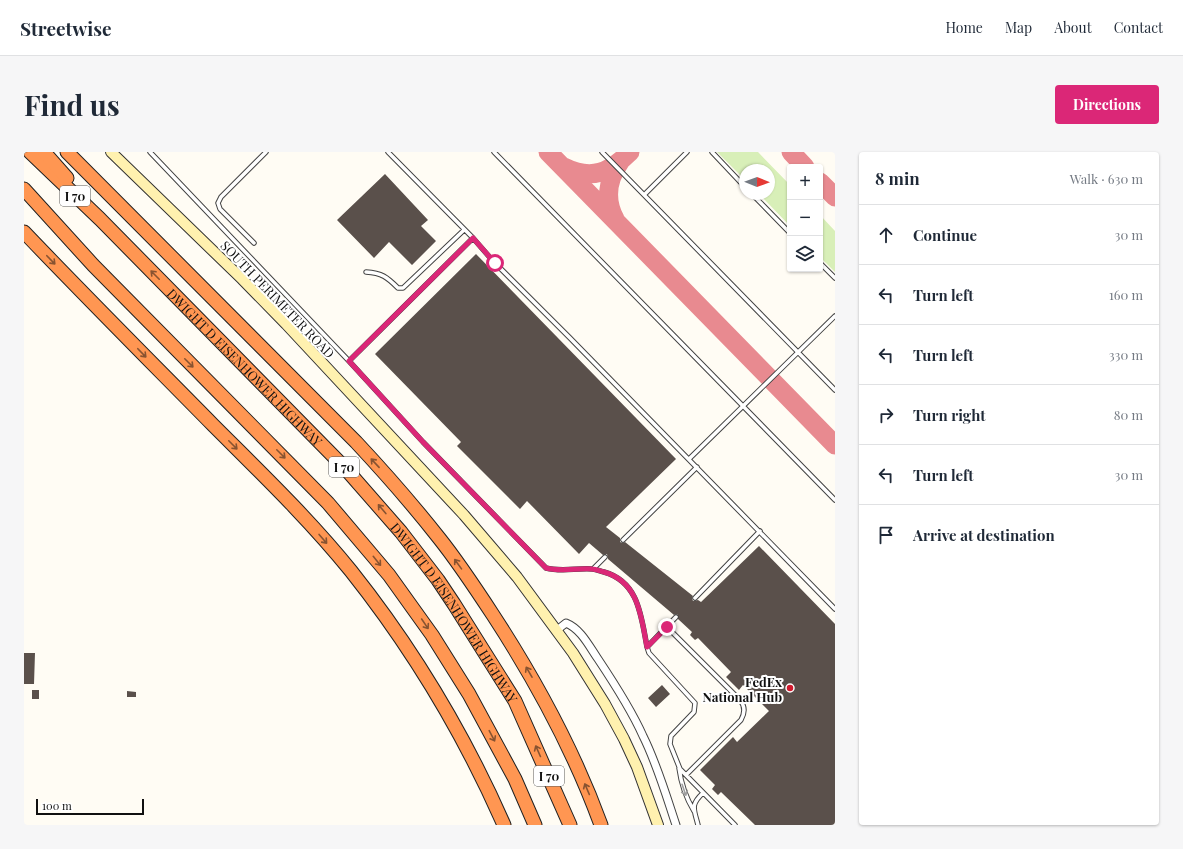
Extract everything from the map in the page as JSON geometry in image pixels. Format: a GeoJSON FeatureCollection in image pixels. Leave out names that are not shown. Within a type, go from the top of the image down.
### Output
{"type":"FeatureCollection","features":[{"type":"Feature","properties":{"kind":"highway","name":"DWIGHT D EISENHOWER HIGHWAY"},"geometry":{"type":"LineString","coordinates":[[30,152],[120,239],[345,468],[383,510],[438,580],[469,626],[515,700],[570,825]]}},
{"type":"Feature","properties":{"kind":"highway"},"geometry":{"type":"LineString","coordinates":[[44,152],[120,239]]}},
{"type":"Feature","properties":{"kind":"highway"},"geometry":{"type":"LineString","coordinates":[[67,152],[356,442],[440,539],[513,645],[532,677],[563,737],[601,825]]}},
{"type":"Feature","properties":{"kind":"highway","name":"I 70"},"geometry":{"type":"LineString","coordinates":[[24,189],[93,265],[300,473],[340,516],[389,575],[429,630],[469,694],[514,779],[535,825]]}},
{"type":"Feature","properties":{"kind":"highway"},"geometry":{"type":"LineString","coordinates":[[24,202],[93,265]]}},
{"type":"Feature","properties":{"kind":"highway"},"geometry":{"type":"LineString","coordinates":[[24,232],[287,500],[351,571],[410,652],[441,701],[476,765],[504,825]]}},
{"type":"Feature","properties":{"kind":"street","name":"SOUTH PERIMETER ROAD"},"geometry":{"type":"LineString","coordinates":[[111,152],[242,279],[338,379],[464,515],[517,577],[595,686],[616,723],[643,781],[658,825]]}},
{"type":"Feature","properties":{"kind":"street"},"geometry":{"type":"LineString","coordinates":[[556,630],[566,623],[573,626],[585,640],[608,673],[643,735],[676,825]]}},
{"type":"Feature","properties":{"kind":"lane"},"geometry":{"type":"LineString","coordinates":[[150,152],[349,361],[423,442],[546,568],[554,570],[593,569],[615,575],[631,589],[640,609],[649,653],[695,703],[694,712],[673,733],[670,738],[670,744],[698,825]]}},
{"type":"Feature","properties":{"kind":"lane"},"geometry":{"type":"LineString","coordinates":[[254,243],[220,209],[218,203],[221,197],[266,152]]}},
{"type":"Feature","properties":{"kind":"lane"},"geometry":{"type":"LineString","coordinates":[[388,152],[473,238],[492,261],[524,290],[835,609]]}},
{"type":"Feature","properties":{"kind":"lane"},"geometry":{"type":"LineString","coordinates":[[494,152],[835,500]]}},
{"type":"Feature","properties":{"kind":"lane"},"geometry":{"type":"LineString","coordinates":[[602,152],[835,390]]}},
{"type":"Feature","properties":{"kind":"lane"},"geometry":{"type":"LineString","coordinates":[[644,195],[687,152]]}},
{"type":"Feature","properties":{"kind":"lane"},"geometry":{"type":"LineString","coordinates":[[712,152],[739,181]]}},
{"type":"Feature","properties":{"kind":"lane"},"geometry":{"type":"LineString","coordinates":[[758,200],[787,230]]}},
{"type":"Feature","properties":{"kind":"lane"},"geometry":{"type":"LineString","coordinates":[[366,272],[378,273],[388,278],[398,288],[403,288],[464,230]]}},
{"type":"Feature","properties":{"kind":"lane"},"geometry":{"type":"LineString","coordinates":[[349,361],[473,238]]}},
{"type":"Feature","properties":{"kind":"lane"},"geometry":{"type":"LineString","coordinates":[[823,266],[835,278]]}},
{"type":"Feature","properties":{"kind":"lane"},"geometry":{"type":"LineString","coordinates":[[689,459],[835,316]]}},
{"type":"Feature","properties":{"kind":"lane"},"geometry":{"type":"LineString","coordinates":[[623,540],[697,467]]}},
{"type":"Feature","properties":{"kind":"lane"},"geometry":{"type":"LineString","coordinates":[[695,598],[760,531]]}},
{"type":"Feature","properties":{"kind":"lane"},"geometry":{"type":"LineString","coordinates":[[593,569],[605,557]]}},
{"type":"Feature","properties":{"kind":"lane"},"geometry":{"type":"LineString","coordinates":[[647,647],[676,617]]}},
{"type":"Feature","properties":{"kind":"lane"},"geometry":{"type":"LineString","coordinates":[[667,627],[740,700],[744,709],[744,715],[740,722],[686,776]]}},
{"type":"Feature","properties":{"kind":"lane"},"geometry":{"type":"LineString","coordinates":[[679,767],[686,776],[735,825]]}},
{"type":"Feature","properties":{"kind":"lane"},"geometry":{"type":"LineString","coordinates":[[694,811],[694,802],[703,793]]}},
{"type":"Feature","properties":{"kind":"green space"},"geometry":{"type":"Polygon","coordinates":[[[717,152],[758,152],[770,164],[739,164],[739,174],[717,152]]]}},
{"type":"Feature","properties":{"kind":"green space"},"geometry":{"type":"Polygon","coordinates":[[[775,170],[787,182],[787,223],[765,200],[775,200],[775,170]]]}},
{"type":"Feature","properties":{"kind":"green space"},"geometry":{"type":"Polygon","coordinates":[[[823,218],[835,231],[835,272],[823,260],[823,218]]]}},
{"type":"Feature","properties":{"kind":"building"},"geometry":{"type":"Polygon","coordinates":[[[385,174],[428,220],[421,226],[436,241],[412,265],[389,242],[374,258],[337,220],[385,174]]]}},
{"type":"Feature","properties":{"kind":"building"},"geometry":{"type":"Polygon","coordinates":[[[476,254],[676,459],[606,527],[620,538],[620,542],[625,542],[693,596],[693,601],[698,600],[701,602],[759,546],[835,624],[835,825],[755,825],[721,792],[718,795],[712,789],[715,785],[700,770],[733,737],[737,742],[769,711],[743,685],[739,690],[726,677],[731,672],[698,638],[695,640],[690,635],[692,632],[678,619],[678,615],[674,615],[608,559],[607,554],[603,555],[589,543],[579,554],[527,501],[520,509],[457,446],[461,442],[375,354],[476,254]]]}},
{"type":"Feature","properties":{"kind":"building"},"geometry":{"type":"Polygon","coordinates":[[[24,653],[35,653],[34,684],[24,684],[24,653]]]}},
{"type":"Feature","properties":{"kind":"building"},"geometry":{"type":"Polygon","coordinates":[[[662,685],[670,694],[656,707],[648,698],[662,685]]]}},
{"type":"Feature","properties":{"kind":"building"},"geometry":{"type":"Polygon","coordinates":[[[32,690],[39,690],[39,699],[32,699],[32,690]]]}},
{"type":"Feature","properties":{"kind":"building"},"geometry":{"type":"Polygon","coordinates":[[[127,691],[136,692],[136,697],[127,697],[127,691]]]}},
{"type":"Feature","properties":{"kind":"taxiway"},"geometry":{"type":"LineString","coordinates":[[548,152],[835,445]]}},
{"type":"Feature","properties":{"kind":"taxiway"},"geometry":{"type":"LineString","coordinates":[[564,167],[574,171],[592,174],[615,165],[630,152]]}},
{"type":"Feature","properties":{"kind":"taxiway"},"geometry":{"type":"LineString","coordinates":[[791,152],[802,164]]}},
{"type":"Feature","properties":{"kind":"taxiway"},"geometry":{"type":"LineString","coordinates":[[615,219],[610,205],[609,190],[612,176],[620,162]]}},
{"type":"Feature","properties":{"kind":"taxiway"},"geometry":{"type":"LineString","coordinates":[[823,185],[835,197]]}},
{"type":"Feature","properties":{"kind":"place","name":"FedEx National Hub"},"geometry":{"type":"Point","coordinates":[790,688]}},
{"type":"Feature","properties":{"kind":"route"},"geometry":{"type":"LineString","coordinates":[[495,263],[473,238],[349,361],[423,442],[546,568],[554,570],[593,569],[615,575],[631,589],[640,609],[647,647],[667,627]]}}]}
